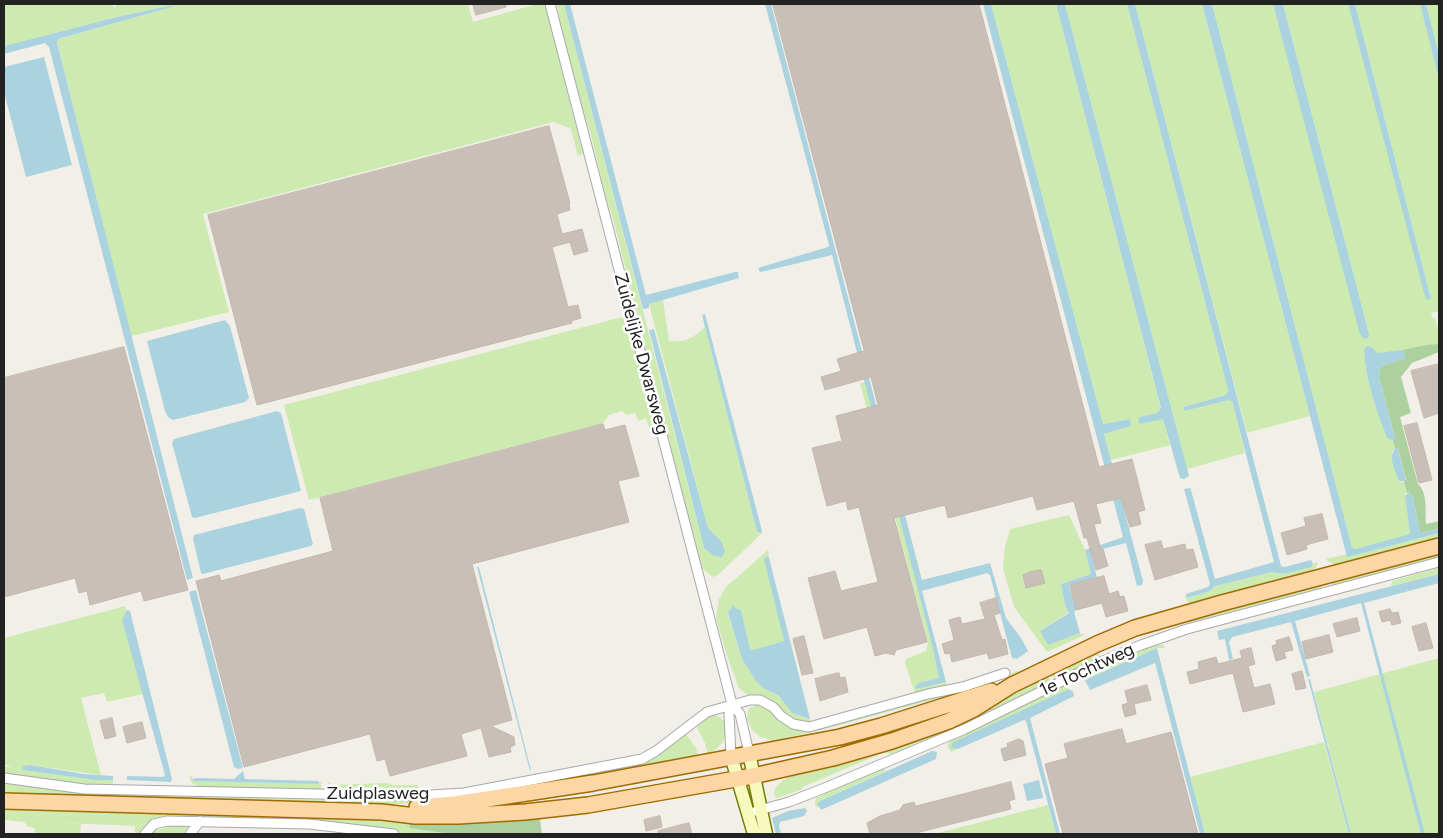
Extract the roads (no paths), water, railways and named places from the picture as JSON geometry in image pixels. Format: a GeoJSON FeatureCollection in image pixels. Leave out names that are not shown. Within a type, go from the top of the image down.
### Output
{"type":"FeatureCollection","features":[{"type":"Feature","properties":{"kind":"main road","name":"1e Tochtweg"},"geometry":{"type":"LineString","coordinates":[[731,756],[840,737],[881,726],[1164,619],[1439,546]]}},
{"type":"Feature","properties":{"kind":"main road","name":"1e Tochtweg"},"geometry":{"type":"LineString","coordinates":[[745,778],[833,758],[892,741],[949,721],[974,709],[1008,679]]}},
{"type":"Feature","properties":{"kind":"main road","name":"Zuidplasweg"},"geometry":{"type":"LineString","coordinates":[[382,812],[516,796],[731,756]]}},
{"type":"Feature","properties":{"kind":"main road","name":"Zuidplasweg"},"geometry":{"type":"LineString","coordinates":[[4,801],[382,812],[415,816],[525,812],[588,805],[745,778]]}},
{"type":"Feature","properties":{"kind":"street","name":"Zuidelijke Dwarsweg"},"geometry":{"type":"LineString","coordinates":[[550,4],[732,704],[740,714],[749,753],[745,778]]}},
{"type":"Feature","properties":{"kind":"street","name":"1e Tochtweg"},"geometry":{"type":"LineString","coordinates":[[754,812],[789,802],[827,787],[965,728],[1103,661],[1141,645],[1196,626],[1439,562]]}},
{"type":"Feature","properties":{"kind":"street","name":"1e Tochtweg"},"geometry":{"type":"LineString","coordinates":[[732,704],[760,700],[773,707],[787,721],[798,726],[809,727],[928,694],[1008,679]]}},
{"type":"Feature","properties":{"kind":"street","name":"Zuidelijke Dwarsweg"},"geometry":{"type":"LineString","coordinates":[[732,704],[729,714],[731,756],[745,778],[754,812],[766,834]]}},
{"type":"Feature","properties":{"kind":"street","name":"Zuidplasweg"},"geometry":{"type":"LineString","coordinates":[[4,778],[84,789],[413,796],[464,793],[642,760],[707,712],[732,704]]}},
{"type":"Feature","properties":{"kind":"street","name":"Zuidelijke Dwarsweg"},"geometry":{"type":"LineString","coordinates":[[754,812],[754,834]]}},
{"type":"Feature","properties":{"kind":"street"},"geometry":{"type":"LineString","coordinates":[[190,834],[200,821]]}},
{"type":"Feature","properties":{"kind":"street"},"geometry":{"type":"LineString","coordinates":[[145,834],[160,822],[200,821],[309,824],[394,834]]}},
{"type":"Feature","properties":{"kind":"water"},"geometry":{"type":"Polygon","coordinates":[[[564,4],[570,4],[646,295],[735,272],[738,272],[739,278],[649,304],[649,308],[643,309],[564,4]]]}},
{"type":"Feature","properties":{"kind":"water"},"geometry":{"type":"Polygon","coordinates":[[[765,4],[771,4],[922,580],[990,563],[1006,618],[1028,651],[1017,659],[1012,658],[990,575],[987,573],[922,591],[946,682],[916,689],[915,687],[919,683],[939,678],[832,255],[759,271],[761,267],[828,247],[829,245],[765,4]]]}},
{"type":"Feature","properties":{"kind":"water"},"geometry":{"type":"Polygon","coordinates":[[[983,4],[991,4],[1103,424],[1130,419],[1131,426],[1104,434],[1143,581],[1142,585],[1137,586],[1126,543],[1091,552],[1097,578],[1069,585],[1080,633],[1048,645],[1040,631],[1069,613],[1065,605],[1061,584],[1091,574],[1085,550],[1123,537],[983,4]]]}},
{"type":"Feature","properties":{"kind":"water"},"geometry":{"type":"Polygon","coordinates":[[[1056,4],[1065,4],[1189,476],[1184,479],[1180,478],[1163,419],[1140,424],[1138,421],[1139,417],[1157,413],[1161,408],[1056,4]]]}},
{"type":"Feature","properties":{"kind":"water"},"geometry":{"type":"Polygon","coordinates":[[[1127,4],[1135,4],[1281,566],[1285,567],[1311,560],[1313,564],[1311,567],[1283,574],[1272,572],[1215,586],[1210,591],[1187,598],[1186,594],[1208,587],[1210,584],[1184,489],[1190,488],[1191,490],[1215,579],[1274,562],[1232,401],[1229,400],[1184,411],[1184,407],[1226,395],[1228,390],[1127,4]]]}},
{"type":"Feature","properties":{"kind":"water"},"geometry":{"type":"Polygon","coordinates":[[[1202,4],[1212,4],[1352,548],[1355,549],[1410,534],[1405,496],[1409,492],[1413,498],[1420,533],[1439,529],[1439,533],[1347,557],[1202,4]]]}},
{"type":"Feature","properties":{"kind":"water"},"geometry":{"type":"Polygon","coordinates":[[[1273,4],[1283,4],[1368,330],[1369,337],[1366,339],[1362,337],[1359,331],[1273,4]]]}},
{"type":"Feature","properties":{"kind":"water"},"geometry":{"type":"Polygon","coordinates":[[[1348,4],[1355,4],[1431,299],[1427,300],[1424,293],[1348,4]]]}},
{"type":"Feature","properties":{"kind":"water"},"geometry":{"type":"Polygon","coordinates":[[[1420,4],[1426,4],[1439,54],[1439,80],[1420,4]]]}},
{"type":"Feature","properties":{"kind":"water"},"geometry":{"type":"Polygon","coordinates":[[[173,5],[172,7],[58,39],[57,43],[193,578],[187,580],[49,47],[45,43],[4,54],[4,46],[117,17],[173,5]]]}},
{"type":"Feature","properties":{"kind":"water"},"geometry":{"type":"Polygon","coordinates":[[[44,57],[72,165],[26,177],[4,92],[4,67],[44,57]]]}},
{"type":"Feature","properties":{"kind":"water"},"geometry":{"type":"Polygon","coordinates":[[[705,314],[762,531],[760,533],[757,532],[702,315],[705,314]]]}},
{"type":"Feature","properties":{"kind":"water"},"geometry":{"type":"Polygon","coordinates":[[[225,320],[230,326],[249,398],[245,402],[173,420],[168,417],[165,411],[147,341],[225,320]]]}},
{"type":"Feature","properties":{"kind":"water"},"geometry":{"type":"Polygon","coordinates":[[[654,329],[708,528],[721,541],[725,551],[722,557],[714,556],[704,548],[649,330],[654,329]]]}},
{"type":"Feature","properties":{"kind":"water"},"geometry":{"type":"Polygon","coordinates":[[[1368,346],[1377,353],[1403,350],[1406,358],[1380,367],[1379,377],[1395,438],[1393,441],[1387,438],[1366,372],[1364,349],[1368,346]]]}},
{"type":"Feature","properties":{"kind":"water"},"geometry":{"type":"Polygon","coordinates":[[[277,411],[281,413],[301,491],[195,518],[192,517],[172,443],[174,439],[277,411]]]}},
{"type":"Feature","properties":{"kind":"water"},"geometry":{"type":"Polygon","coordinates":[[[1395,448],[1398,448],[1406,481],[1399,481],[1394,469],[1392,456],[1395,448]]]}},
{"type":"Feature","properties":{"kind":"water"},"geometry":{"type":"Polygon","coordinates":[[[300,508],[304,509],[313,544],[311,546],[201,573],[193,539],[194,535],[300,508]]]}},
{"type":"Feature","properties":{"kind":"water"},"geometry":{"type":"Polygon","coordinates":[[[767,556],[810,719],[792,713],[779,696],[763,688],[756,681],[742,659],[728,613],[734,605],[735,608],[741,610],[750,649],[753,650],[784,641],[764,559],[767,556]]]}},
{"type":"Feature","properties":{"kind":"water"},"geometry":{"type":"Polygon","coordinates":[[[477,567],[479,567],[530,771],[477,567]]]}},
{"type":"Feature","properties":{"kind":"water"},"geometry":{"type":"Polygon","coordinates":[[[1439,574],[1439,583],[1364,603],[1425,834],[1421,834],[1361,603],[1295,621],[1310,676],[1307,677],[1291,622],[1232,637],[1229,642],[1233,659],[1229,660],[1225,639],[1219,640],[1217,631],[1439,574]]]}},
{"type":"Feature","properties":{"kind":"water"},"geometry":{"type":"Polygon","coordinates":[[[196,590],[243,768],[238,769],[234,767],[189,592],[196,590]]]}},
{"type":"Feature","properties":{"kind":"water"},"geometry":{"type":"Polygon","coordinates":[[[127,610],[130,611],[172,779],[171,782],[127,780],[127,776],[163,777],[165,775],[122,620],[127,610]]]}},
{"type":"Feature","properties":{"kind":"water"},"geometry":{"type":"Polygon","coordinates":[[[1157,648],[1205,834],[1200,834],[1155,663],[1090,690],[1085,680],[1157,648]]]}},
{"type":"Feature","properties":{"kind":"water"},"geometry":{"type":"Polygon","coordinates":[[[1308,679],[1310,679],[1351,834],[1349,834],[1308,679]]]}},
{"type":"Feature","properties":{"kind":"water"},"geometry":{"type":"Polygon","coordinates":[[[1069,689],[1073,692],[1074,696],[1030,718],[1060,834],[1056,834],[1026,721],[1024,720],[958,749],[951,746],[953,742],[1069,689]]]}},
{"type":"Feature","properties":{"kind":"water"},"geometry":{"type":"Polygon","coordinates":[[[932,751],[937,752],[936,759],[821,810],[817,804],[820,801],[932,751]]]}},
{"type":"Feature","properties":{"kind":"water"},"geometry":{"type":"Polygon","coordinates":[[[30,765],[84,774],[113,776],[113,780],[95,780],[22,770],[23,766],[30,765]]]}},
{"type":"Feature","properties":{"kind":"water"},"geometry":{"type":"Polygon","coordinates":[[[243,771],[245,779],[318,781],[318,784],[193,781],[193,779],[197,778],[234,779],[243,771]]]}},
{"type":"Feature","properties":{"kind":"water"},"geometry":{"type":"Polygon","coordinates":[[[1039,780],[1043,798],[1027,801],[1023,784],[1039,780]]]}},
{"type":"Feature","properties":{"kind":"water"},"geometry":{"type":"Polygon","coordinates":[[[805,808],[807,811],[804,816],[780,822],[781,834],[776,834],[772,818],[788,811],[805,808]]]}}]}
